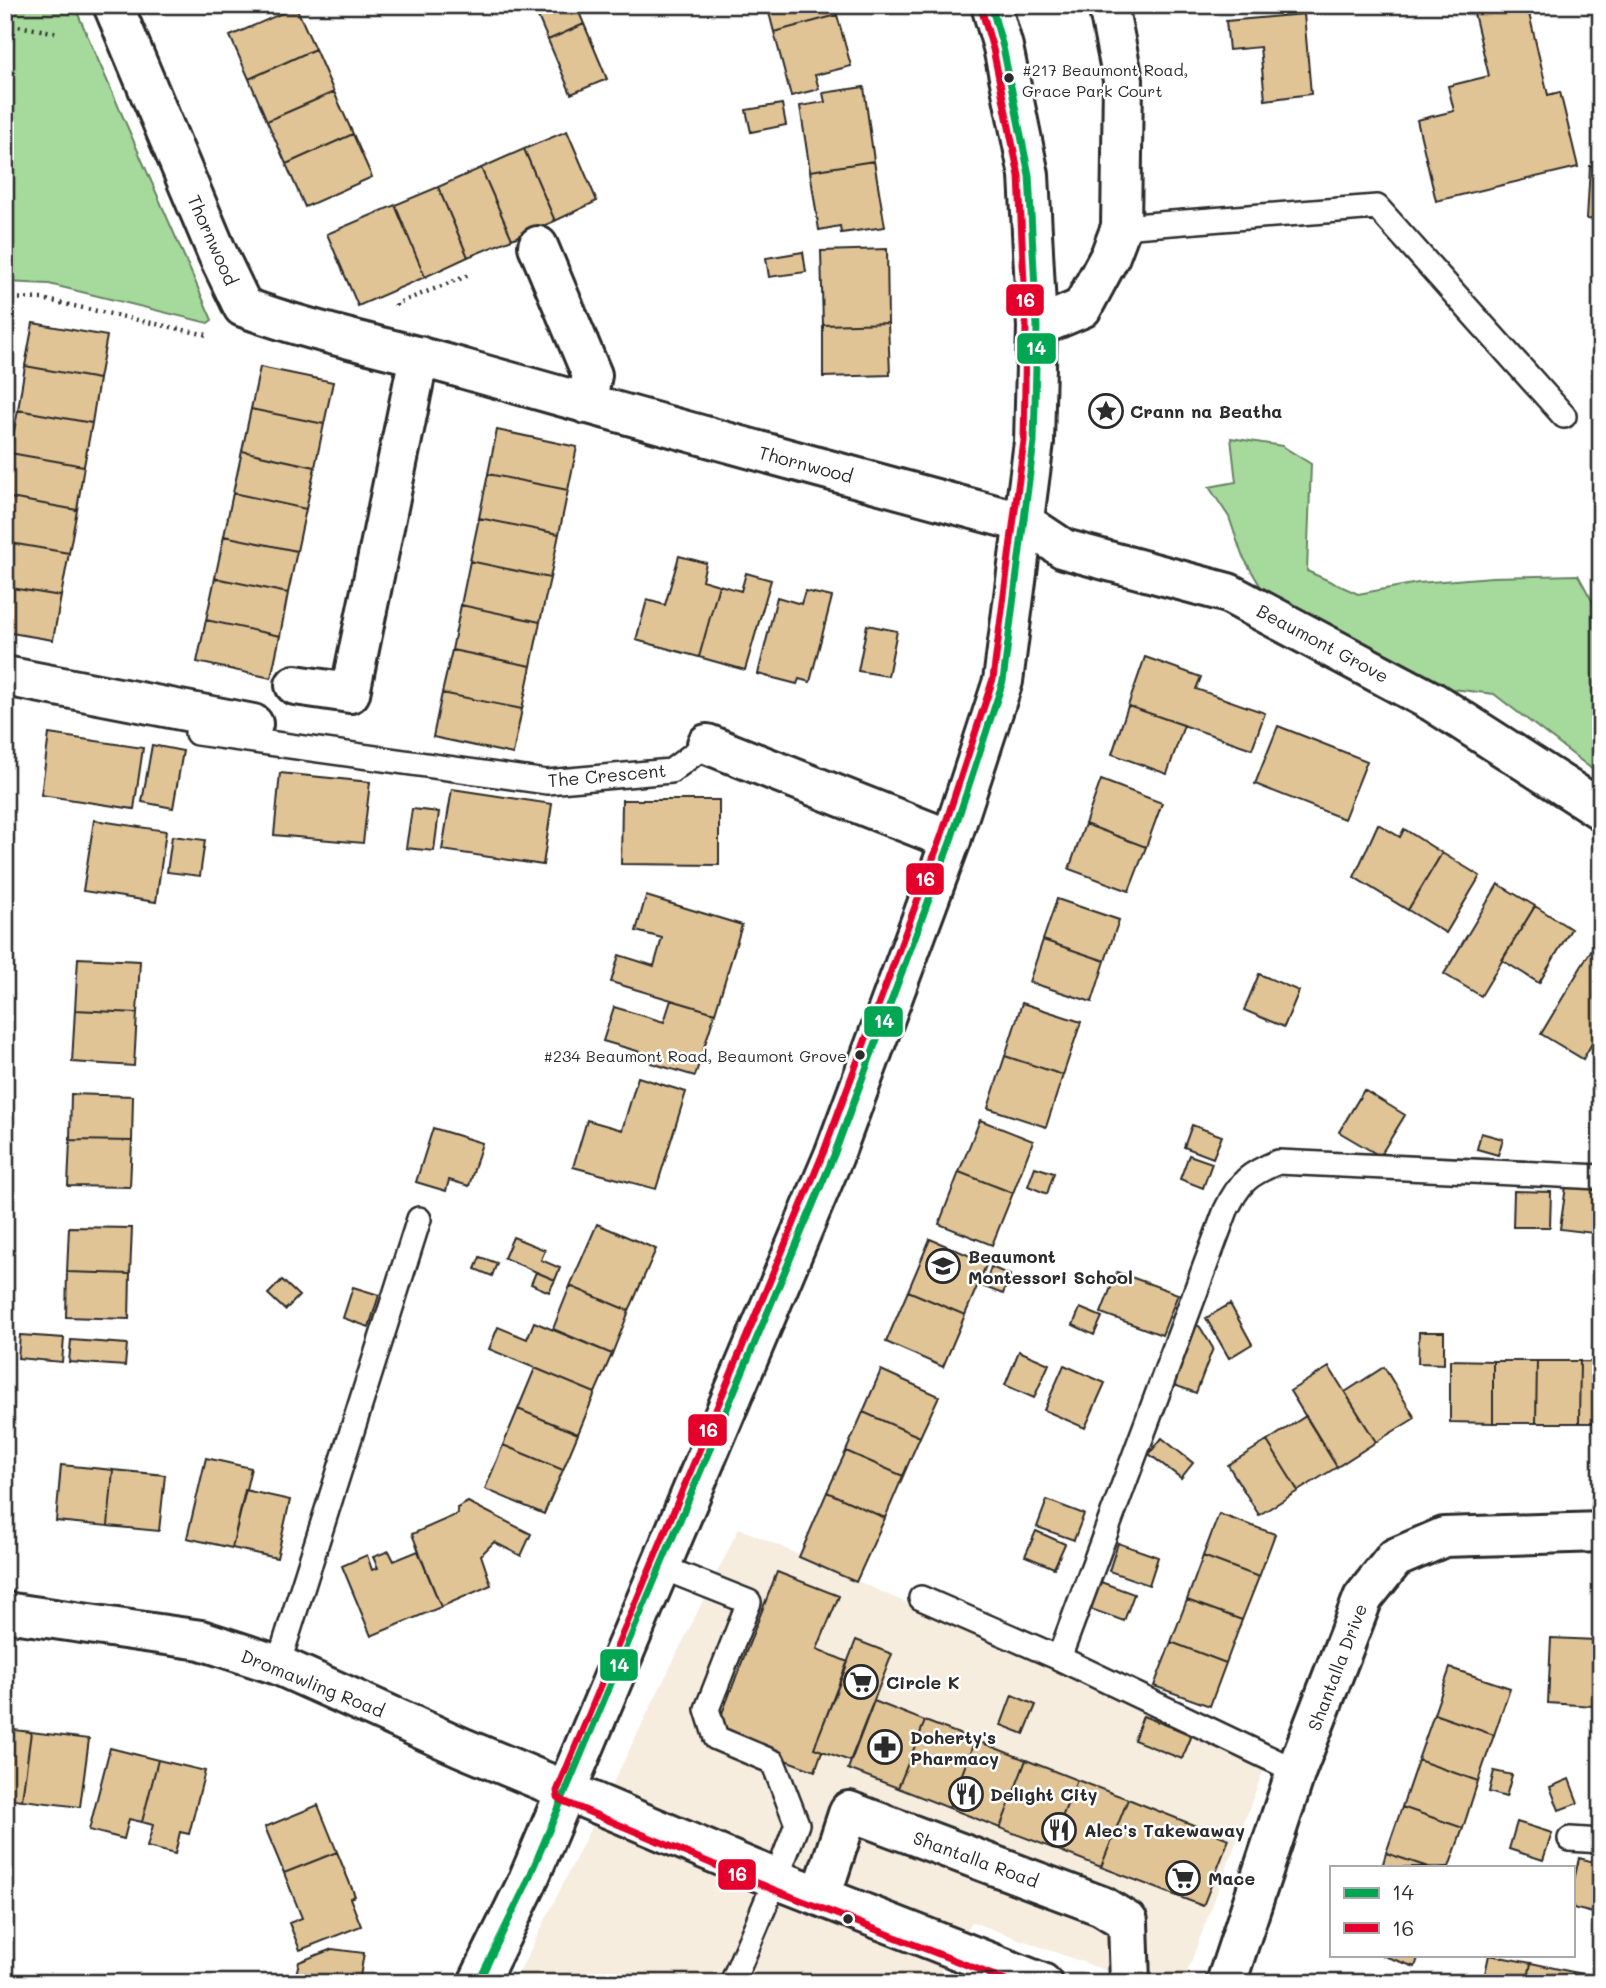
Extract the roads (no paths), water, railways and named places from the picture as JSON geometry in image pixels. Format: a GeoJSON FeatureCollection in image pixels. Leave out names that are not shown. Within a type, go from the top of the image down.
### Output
{"type":"FeatureCollection","features":[{"type":"Feature","properties":{"kind":"street","name":"Thornwood"},"geometry":{"type":"LineString","coordinates":[[113,5],[218,255],[243,307],[284,322],[419,356],[1025,523]]}},
{"type":"Feature","properties":{"kind":"street"},"geometry":{"type":"LineString","coordinates":[[478,1983],[526,1885],[567,1791],[834,1155],[951,840],[1003,681],[1034,442],[1037,327],[1029,175],[1003,47],[991,5]]}},
{"type":"Feature","properties":{"kind":"street"},"geometry":{"type":"LineString","coordinates":[[1037,327],[1082,308],[1110,256],[1121,227],[1123,80],[1108,5]]}},
{"type":"Feature","properties":{"kind":"street"},"geometry":{"type":"LineString","coordinates":[[538,246],[592,375],[586,404]]}},
{"type":"Feature","properties":{"kind":"street"},"geometry":{"type":"LineString","coordinates":[[295,685],[350,693],[419,356]]}},
{"type":"Feature","properties":{"kind":"street","name":"Beaumont Grove"},"geometry":{"type":"LineString","coordinates":[[1025,523],[1064,550],[1228,593],[1433,702],[1601,810]]}},
{"type":"Feature","properties":{"kind":"street"},"geometry":{"type":"LineString","coordinates":[[5,676],[253,724]]}},
{"type":"Feature","properties":{"kind":"street","name":"The Crescent"},"geometry":{"type":"LineString","coordinates":[[707,744],[951,840]]}},
{"type":"Feature","properties":{"kind":"street","name":"Shantalla Drive"},"geometry":{"type":"LineString","coordinates":[[1226,1983],[1296,1771],[1363,1598],[1395,1558],[1444,1537],[1601,1532]]}},
{"type":"Feature","properties":{"kind":"street","name":"Dromawling Road"},"geometry":{"type":"LineString","coordinates":[[5,1612],[201,1640],[278,1665],[567,1791]]}},
{"type":"Feature","properties":{"kind":"street"},"geometry":{"type":"LineString","coordinates":[[567,1791],[776,1879],[1042,1983]]}},
{"type":"Feature","properties":{"kind":"street","name":"Shantalla Road"},"geometry":{"type":"LineString","coordinates":[[821,1896],[849,1811],[1102,1906],[1128,1922],[1129,1983]]}},
{"type":"Feature","properties":{"kind":"lane"},"geometry":{"type":"LineString","coordinates":[[1121,227],[1377,206],[1564,416]]}},
{"type":"Feature","properties":{"kind":"lane","name":"The Crescent"},"geometry":{"type":"LineString","coordinates":[[197,733],[547,782],[671,771],[707,744]]}},
{"type":"Feature","properties":{"kind":"lane"},"geometry":{"type":"LineString","coordinates":[[1059,1658],[1226,1209],[1237,1188],[1254,1172],[1278,1162],[1303,1161],[1601,1177]]}},
{"type":"Feature","properties":{"kind":"lane"},"geometry":{"type":"LineString","coordinates":[[278,1665],[419,1219]]}},
{"type":"Feature","properties":{"kind":"lane"},"geometry":{"type":"LineString","coordinates":[[661,1567],[749,1602],[707,1709],[716,1738],[773,1762],[797,1825],[732,1983]]}},
{"type":"Feature","properties":{"kind":"lane"},"geometry":{"type":"LineString","coordinates":[[920,1598],[1059,1658],[1296,1771]]}},
{"type":"Feature","properties":{"kind":"lane"},"geometry":{"type":"LineString","coordinates":[[1570,1839],[1601,1841]]}},
{"type":"Feature","properties":{"kind":"place","name":"#217 Beaumont Road, Grace Park Court"},"geometry":{"type":"Point","coordinates":[1009,78]}},
{"type":"Feature","properties":{"kind":"place","name":"Crann na Beatha"},"geometry":{"type":"Point","coordinates":[1106,411]}},
{"type":"Feature","properties":{"kind":"place","name":"#234 Beaumont Road, Beaumont Grove"},"geometry":{"type":"Point","coordinates":[860,1055]}},
{"type":"Feature","properties":{"kind":"place","name":"Beaumont Montessori School"},"geometry":{"type":"Point","coordinates":[943,1266]}},
{"type":"Feature","properties":{"kind":"place","name":"Circle K"},"geometry":{"type":"Point","coordinates":[861,1682]}},
{"type":"Feature","properties":{"kind":"place","name":"Doherty's Pharmacy"},"geometry":{"type":"Point","coordinates":[885,1747]}},
{"type":"Feature","properties":{"kind":"place","name":"Delight City"},"geometry":{"type":"Point","coordinates":[966,1794]}},
{"type":"Feature","properties":{"kind":"place","name":"Alec's Takewaway"},"geometry":{"type":"Point","coordinates":[1059,1830]}},
{"type":"Feature","properties":{"kind":"place","name":"Mace"},"geometry":{"type":"Point","coordinates":[1183,1878]}}]}
